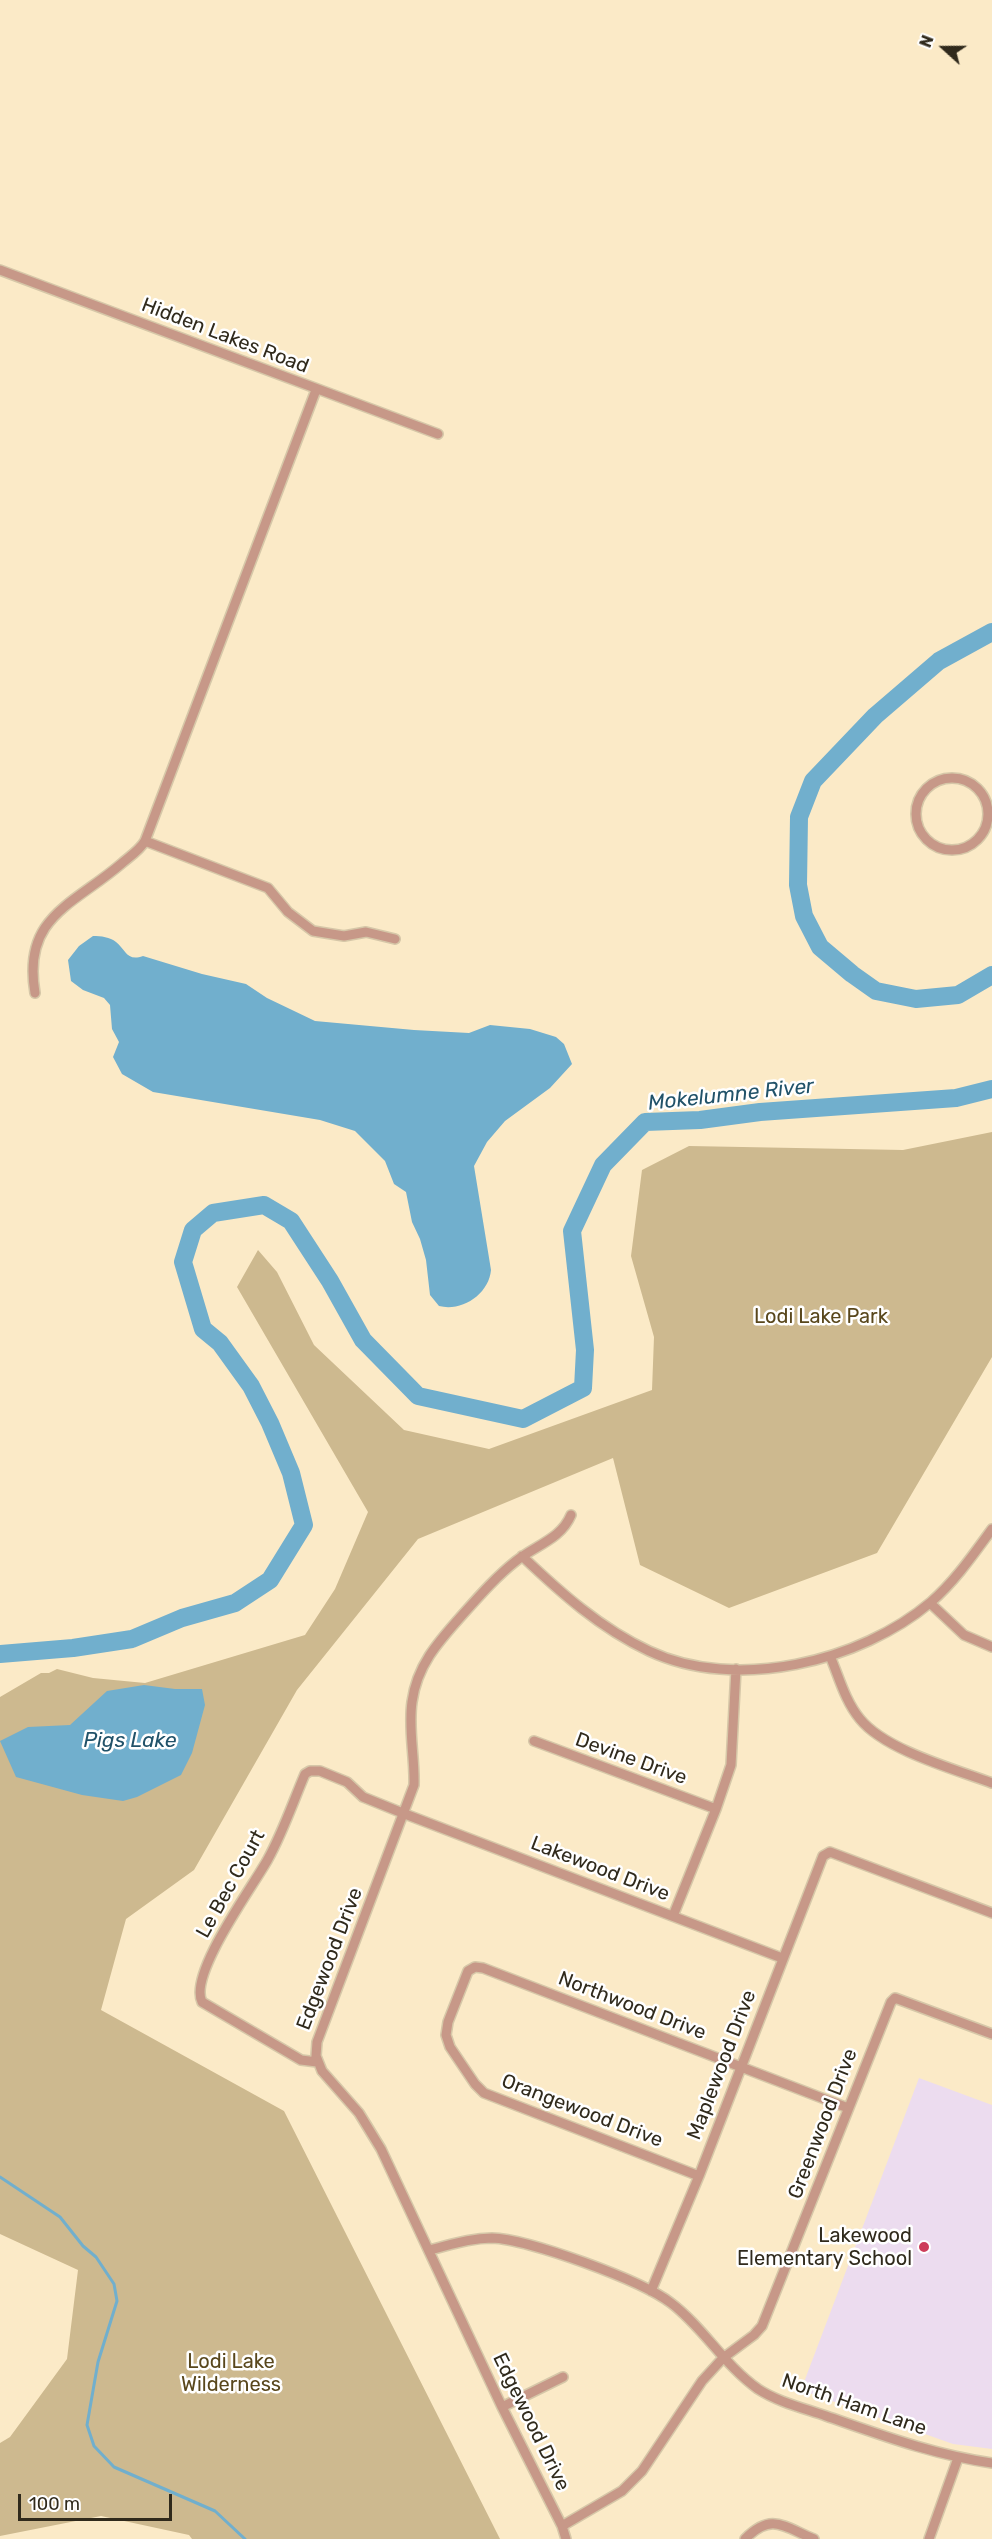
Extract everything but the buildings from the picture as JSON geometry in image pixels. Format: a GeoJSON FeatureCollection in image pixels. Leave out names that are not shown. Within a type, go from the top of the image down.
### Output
{"type":"FeatureCollection","features":[{"type":"Feature","properties":{"kind":"street","name":"Hidden Lakes Road"},"geometry":{"type":"LineString","coordinates":[[0,270],[438,435]]}},
{"type":"Feature","properties":{"kind":"street"},"geometry":{"type":"LineString","coordinates":[[35,993],[32,973],[34,952],[42,931],[53,915],[143,846],[316,390]]}},
{"type":"Feature","properties":{"kind":"street"},"geometry":{"type":"LineString","coordinates":[[954,777],[968,781],[989,796],[988,821],[983,834],[974,844],[963,850],[949,851],[934,847],[918,828],[915,813],[918,799],[926,788],[939,780],[954,777]]}},
{"type":"Feature","properties":{"kind":"street"},"geometry":{"type":"LineString","coordinates":[[145,841],[268,888],[288,912],[313,931],[344,936],[366,932],[396,939]]}},
{"type":"Feature","properties":{"kind":"street","name":"Edgewood Drive"},"geometry":{"type":"LineString","coordinates":[[566,2539],[562,2526],[502,2407],[381,2149],[359,2113],[322,2071],[317,2062],[316,2043],[405,1814],[414,1785],[415,1760],[411,1705],[415,1684],[423,1665],[432,1649],[496,1577],[522,1556],[559,1534],[571,1515]]}},
{"type":"Feature","properties":{"kind":"street"},"geometry":{"type":"LineString","coordinates":[[522,1556],[569,1601],[615,1634],[651,1652],[685,1663],[736,1669],[789,1665],[830,1656],[871,1640],[902,1623],[930,1603],[950,1584],[992,1529]]}},
{"type":"Feature","properties":{"kind":"street"},"geometry":{"type":"LineString","coordinates":[[930,1603],[964,1635],[992,1647]]}},
{"type":"Feature","properties":{"kind":"street"},"geometry":{"type":"LineString","coordinates":[[830,1656],[848,1700],[874,1733],[899,1747],[992,1783]]}},
{"type":"Feature","properties":{"kind":"street"},"geometry":{"type":"LineString","coordinates":[[673,1916],[731,1765],[736,1669]]}},
{"type":"Feature","properties":{"kind":"street","name":"Devine Drive"},"geometry":{"type":"LineString","coordinates":[[534,1741],[716,1809]]}},
{"type":"Feature","properties":{"kind":"street","name":"Le Bec Court"},"geometry":{"type":"LineString","coordinates":[[317,2062],[301,2060],[202,2002],[200,1997],[202,1983],[217,1942],[269,1857],[305,1774],[310,1771],[321,1772],[346,1782],[363,1797],[405,1814]]}},
{"type":"Feature","properties":{"kind":"street","name":"Lakewood Drive"},"geometry":{"type":"LineString","coordinates":[[405,1814],[782,1958]]}},
{"type":"Feature","properties":{"kind":"street","name":"Maplewood Drive"},"geometry":{"type":"LineString","coordinates":[[651,2291],[699,2176],[782,1958],[826,1853],[830,1852],[992,1913]]}},
{"type":"Feature","properties":{"kind":"street","name":"Northwood Drive"},"geometry":{"type":"LineString","coordinates":[[471,1968],[483,1968],[848,2108]]}},
{"type":"Feature","properties":{"kind":"street","name":"Orangewood Drive"},"geometry":{"type":"LineString","coordinates":[[471,1968],[448,2022],[446,2035],[450,2046],[475,2084],[484,2093],[699,2176]]}},
{"type":"Feature","properties":{"kind":"street","name":"Greenwood Drive"},"geometry":{"type":"LineString","coordinates":[[562,2526],[622,2491],[642,2471],[702,2381],[723,2358],[754,2335],[766,2318],[891,2002],[895,1998],[992,2034]]}},
{"type":"Feature","properties":{"kind":"street","name":"North Ham Lane"},"geometry":{"type":"LineString","coordinates":[[429,2250],[464,2240],[490,2238],[540,2248],[651,2291],[671,2303],[723,2358],[759,2389],[775,2398],[906,2443],[958,2458],[992,2463]]}},
{"type":"Feature","properties":{"kind":"street"},"geometry":{"type":"LineString","coordinates":[[502,2407],[563,2377]]}},
{"type":"Feature","properties":{"kind":"street"},"geometry":{"type":"LineString","coordinates":[[929,2539],[958,2458]]}},
{"type":"Feature","properties":{"kind":"street"},"geometry":{"type":"LineString","coordinates":[[745,2539],[756,2528],[773,2523],[814,2539]]}},
{"type":"Feature","properties":{"kind":"shaded area","name":"Lakewood Elementary School"},"geometry":{"type":"Polygon","coordinates":[[[919,2078],[992,2105],[992,2449],[953,2444],[801,2390],[919,2078]]]}},
{"type":"Feature","properties":{"kind":"green space","name":"Lodi Lake Park"},"geometry":{"type":"Polygon","coordinates":[[[992,1132],[992,1357],[877,1553],[729,1608],[640,1565],[613,1458],[418,1539],[297,1690],[194,1870],[126,1919],[101,2010],[284,2111],[500,2539],[192,2539],[189,2535],[101,2516],[0,2536],[0,2443],[10,2437],[67,2359],[78,2270],[0,2234],[0,1697],[41,1673],[49,1673],[57,1669],[93,1678],[145,1683],[305,1635],[335,1589],[368,1512],[237,1287],[258,1250],[277,1272],[314,1345],[404,1430],[489,1449],[652,1390],[654,1337],[631,1256],[642,1170],[689,1146],[903,1150],[992,1132]]]}},
{"type":"Feature","properties":{"kind":"water"},"geometry":{"type":"Polygon","coordinates":[[[93,936],[114,940],[133,957],[143,956],[202,974],[246,984],[267,998],[315,1021],[469,1033],[490,1025],[530,1029],[556,1037],[564,1044],[572,1064],[550,1088],[505,1121],[487,1142],[474,1166],[491,1270],[489,1279],[480,1294],[465,1304],[448,1307],[439,1306],[430,1295],[426,1260],[412,1222],[406,1192],[394,1184],[385,1161],[355,1131],[320,1120],[153,1092],[122,1074],[113,1057],[119,1042],[112,1029],[110,1005],[104,998],[83,990],[71,981],[68,960],[79,946],[93,936]]]}},
{"type":"Feature","properties":{"kind":"water","name":"Pigs Lake"},"geometry":{"type":"Polygon","coordinates":[[[144,1685],[175,1689],[202,1689],[205,1705],[192,1753],[181,1775],[137,1797],[123,1801],[82,1795],[16,1777],[0,1741],[28,1727],[70,1725],[107,1691],[144,1685]]]}},
{"type":"Feature","properties":{"kind":"waterway","name":"Mokelumne River"},"geometry":{"type":"LineString","coordinates":[[992,632],[939,661],[875,716],[813,781],[799,817],[798,885],[804,916],[820,947],[876,991],[916,999],[958,995],[992,975]]}},
{"type":"Feature","properties":{"kind":"waterway","name":"Mokelumne River"},"geometry":{"type":"LineString","coordinates":[[0,1654],[73,1648],[132,1639],[182,1618],[235,1603],[270,1580],[304,1525],[291,1473],[270,1423],[251,1386],[220,1343],[203,1329],[183,1262],[193,1230],[213,1213],[264,1205],[291,1221],[330,1281],[363,1340],[418,1396],[523,1419],[583,1388],[585,1350],[572,1231],[603,1165],[645,1122],[700,1120],[760,1112],[956,1098],[992,1089]]}},
{"type":"Feature","properties":{"kind":"waterway"},"geometry":{"type":"LineString","coordinates":[[0,2177],[60,2217],[83,2246],[96,2257],[114,2284],[117,2301],[98,2362],[87,2425],[94,2446],[114,2467],[215,2511],[245,2539]]}},
{"type":"Feature","properties":{"kind":"place","name":"Lakewood Elementary School"},"geometry":{"type":"Point","coordinates":[924,2247]}},
{"type":"Feature","properties":{"kind":"park label","name":"Lodi Lake Wilderness"},"geometry":{"type":"Point","coordinates":[231,2374]}}]}
